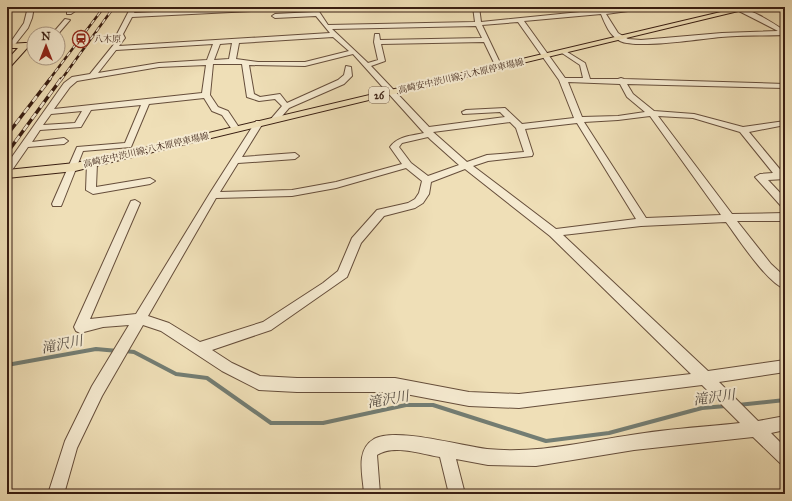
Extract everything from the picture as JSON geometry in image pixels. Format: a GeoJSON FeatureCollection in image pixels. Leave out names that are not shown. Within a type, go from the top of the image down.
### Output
{"type":"FeatureCollection","features":[{"type":"Feature","properties":{"kind":"main road","name":"高崎安中渋川線;八木原停車場線"},"geometry":{"type":"LineString","coordinates":[[7,174],[73,167],[92,163],[564,52],[742,8]]}},
{"type":"Feature","properties":{"kind":"main road"},"geometry":{"type":"LineString","coordinates":[[9,46],[26,45]]}},
{"type":"Feature","properties":{"kind":"main road"},"geometry":{"type":"LineString","coordinates":[[7,65],[26,48]]}},
{"type":"Feature","properties":{"kind":"street"},"geometry":{"type":"LineString","coordinates":[[9,46],[21,35],[31,14],[30,7]]}},
{"type":"Feature","properties":{"kind":"street"},"geometry":{"type":"LineString","coordinates":[[61,26],[68,16],[78,7]]}},
{"type":"Feature","properties":{"kind":"street"},"geometry":{"type":"LineString","coordinates":[[92,76],[122,38],[120,34],[134,7]]}},
{"type":"Feature","properties":{"kind":"street"},"geometry":{"type":"LineString","coordinates":[[130,15],[198,9],[288,7],[286,16]]}},
{"type":"Feature","properties":{"kind":"street"},"geometry":{"type":"LineString","coordinates":[[390,7],[417,8]]}},
{"type":"Feature","properties":{"kind":"street"},"geometry":{"type":"LineString","coordinates":[[476,7],[478,24],[499,67]]}},
{"type":"Feature","properties":{"kind":"street"},"geometry":{"type":"LineString","coordinates":[[326,27],[478,24],[603,13],[626,10],[627,7]]}},
{"type":"Feature","properties":{"kind":"street"},"geometry":{"type":"LineString","coordinates":[[742,8],[785,33]]}},
{"type":"Feature","properties":{"kind":"street"},"geometry":{"type":"LineString","coordinates":[[274,16],[286,16],[315,11],[326,27],[367,65],[427,132],[465,165],[554,233],[705,378],[754,429],[785,458]]}},
{"type":"Feature","properties":{"kind":"street"},"geometry":{"type":"LineString","coordinates":[[603,13],[609,26],[620,38],[641,42],[722,35],[785,33]]}},
{"type":"Feature","properties":{"kind":"street"},"geometry":{"type":"LineString","coordinates":[[520,20],[563,80],[579,120],[643,221]]}},
{"type":"Feature","properties":{"kind":"street"},"geometry":{"type":"LineString","coordinates":[[367,65],[382,61],[376,42],[378,26]]}},
{"type":"Feature","properties":{"kind":"street"},"geometry":{"type":"LineString","coordinates":[[115,48],[335,35]]}},
{"type":"Feature","properties":{"kind":"street"},"geometry":{"type":"LineString","coordinates":[[376,42],[486,40]]}},
{"type":"Feature","properties":{"kind":"street"},"geometry":{"type":"LineString","coordinates":[[232,61],[236,41]]}},
{"type":"Feature","properties":{"kind":"street"},"geometry":{"type":"LineString","coordinates":[[217,42],[210,62],[206,96],[216,109],[225,113],[236,129]]}},
{"type":"Feature","properties":{"kind":"street"},"geometry":{"type":"LineString","coordinates":[[7,171],[67,85],[75,79],[160,65],[232,61],[277,65],[305,64],[354,52]]}},
{"type":"Feature","properties":{"kind":"street"},"geometry":{"type":"LineString","coordinates":[[564,52],[582,64],[586,80]]}},
{"type":"Feature","properties":{"kind":"street"},"geometry":{"type":"LineString","coordinates":[[245,62],[250,95],[259,99],[277,96],[286,106]]}},
{"type":"Feature","properties":{"kind":"street"},"geometry":{"type":"LineString","coordinates":[[274,120],[286,106],[341,82],[348,76],[348,67]]}},
{"type":"Feature","properties":{"kind":"street"},"geometry":{"type":"LineString","coordinates":[[563,80],[621,80],[785,86]]}},
{"type":"Feature","properties":{"kind":"street"},"geometry":{"type":"LineString","coordinates":[[621,80],[630,95],[652,113],[767,267],[785,284]]}},
{"type":"Feature","properties":{"kind":"street"},"geometry":{"type":"LineString","coordinates":[[49,112],[206,96]]}},
{"type":"Feature","properties":{"kind":"street"},"geometry":{"type":"LineString","coordinates":[[57,204],[80,149],[128,145],[146,102]]}},
{"type":"Feature","properties":{"kind":"street"},"geometry":{"type":"LineString","coordinates":[[37,128],[78,125],[88,108]]}},
{"type":"Feature","properties":{"kind":"street"},"geometry":{"type":"LineString","coordinates":[[427,180],[487,158],[529,154],[520,127],[502,110],[466,112]]}},
{"type":"Feature","properties":{"kind":"street"},"geometry":{"type":"LineString","coordinates":[[520,127],[579,120],[618,118],[652,113],[694,116],[743,130],[785,123]]}},
{"type":"Feature","properties":{"kind":"street"},"geometry":{"type":"LineString","coordinates":[[427,180],[408,165],[394,147],[399,141],[427,132],[511,119]]}},
{"type":"Feature","properties":{"kind":"street"},"geometry":{"type":"LineString","coordinates":[[56,494],[70,446],[80,423],[213,195],[259,123]]}},
{"type":"Feature","properties":{"kind":"street"},"geometry":{"type":"LineString","coordinates":[[743,130],[782,176]]}},
{"type":"Feature","properties":{"kind":"street"},"geometry":{"type":"LineString","coordinates":[[26,144],[64,141]]}},
{"type":"Feature","properties":{"kind":"street"},"geometry":{"type":"LineString","coordinates":[[236,160],[295,156]]}},
{"type":"Feature","properties":{"kind":"street"},"geometry":{"type":"LineString","coordinates":[[92,163],[91,190],[93,191],[150,181]]}},
{"type":"Feature","properties":{"kind":"street"},"geometry":{"type":"LineString","coordinates":[[213,195],[292,193],[336,185],[408,165]]}},
{"type":"Feature","properties":{"kind":"street"},"geometry":{"type":"LineString","coordinates":[[782,176],[760,177],[785,204]]}},
{"type":"Feature","properties":{"kind":"street"},"geometry":{"type":"LineString","coordinates":[[198,349],[267,326],[327,286],[343,274],[356,242],[381,213],[411,206],[419,201],[424,194],[427,180]]}},
{"type":"Feature","properties":{"kind":"street"},"geometry":{"type":"LineString","coordinates":[[135,204],[80,327],[103,322],[140,319],[165,327],[227,367],[259,383],[297,385],[395,385],[469,399],[519,401],[705,378],[785,366]]}},
{"type":"Feature","properties":{"kind":"street"},"geometry":{"type":"LineString","coordinates":[[554,233],[591,226],[643,221],[785,217]]}},
{"type":"Feature","properties":{"kind":"street"},"geometry":{"type":"LineString","coordinates":[[372,494],[369,456],[371,450],[380,444],[397,442],[488,457],[536,458],[634,442],[754,429],[785,422]]}},
{"type":"Feature","properties":{"kind":"street"},"geometry":{"type":"LineString","coordinates":[[446,450],[457,494]]}},
{"type":"Feature","properties":{"kind":"waterway","name":"滝沢川"},"geometry":{"type":"LineString","coordinates":[[7,365],[96,349],[118,351]]}},
{"type":"Feature","properties":{"kind":"waterway","name":"滝沢川"},"geometry":{"type":"LineString","coordinates":[[125,351],[134,352],[176,374],[207,378],[271,423],[323,423],[406,405],[433,405],[546,441],[609,433],[702,408],[726,406]]}},
{"type":"Feature","properties":{"kind":"waterway","name":"滝沢川"},"geometry":{"type":"LineString","coordinates":[[738,405],[785,400]]}},
{"type":"Feature","properties":{"kind":"railway"},"geometry":{"type":"LineString","coordinates":[[49,80],[104,7]]}},
{"type":"Feature","properties":{"kind":"railway"},"geometry":{"type":"LineString","coordinates":[[61,80],[114,7]]}},
{"type":"Feature","properties":{"kind":"railway"},"geometry":{"type":"LineString","coordinates":[[7,135],[50,79]]}},
{"type":"Feature","properties":{"kind":"railway"},"geometry":{"type":"LineString","coordinates":[[7,153],[61,79]]}},
{"type":"Feature","properties":{"kind":"place","name":"八木原"},"geometry":{"type":"Point","coordinates":[81,39]}}]}
